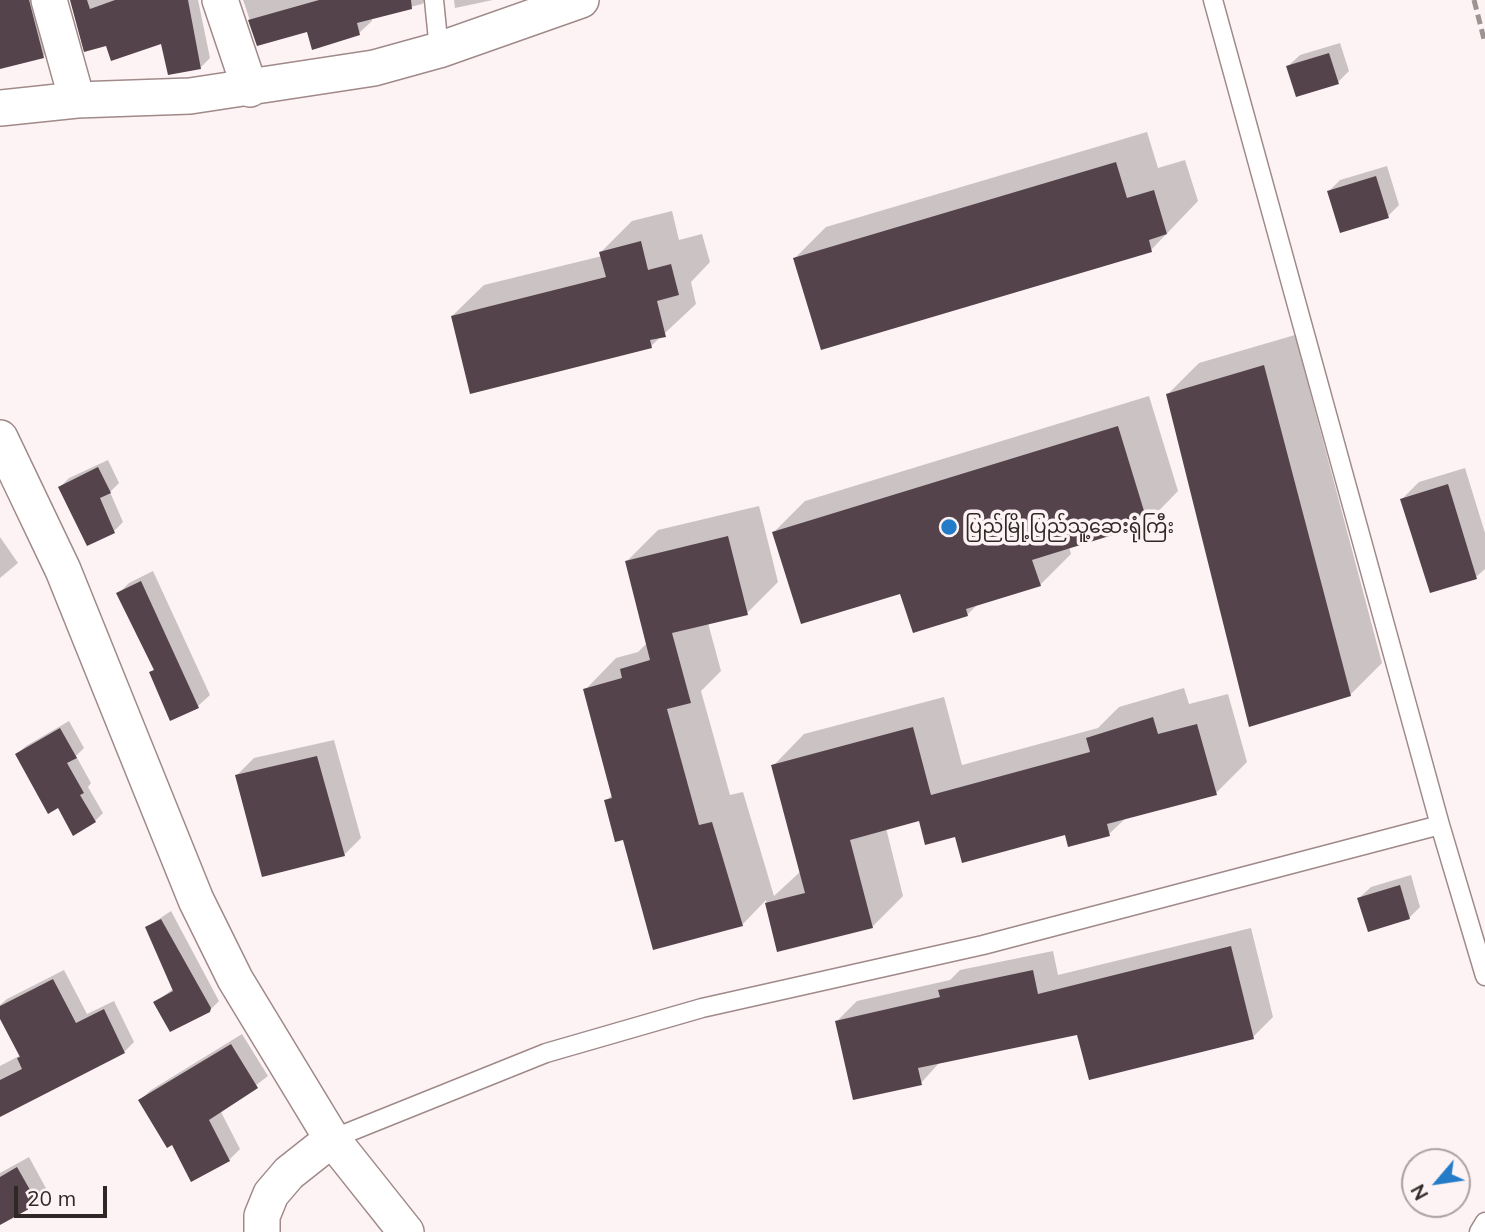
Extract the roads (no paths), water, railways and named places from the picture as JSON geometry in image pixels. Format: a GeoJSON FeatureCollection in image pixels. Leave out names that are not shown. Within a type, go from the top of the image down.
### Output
{"type":"FeatureCollection","features":[{"type":"Feature","properties":{"kind":"street"},"geometry":{"type":"LineString","coordinates":[[49,0],[77,100]]}},
{"type":"Feature","properties":{"kind":"street"},"geometry":{"type":"LineString","coordinates":[[220,0],[250,89]]}},
{"type":"Feature","properties":{"kind":"street"},"geometry":{"type":"LineString","coordinates":[[0,108],[77,100],[163,98],[250,89],[374,68],[439,50],[581,0]]}},
{"type":"Feature","properties":{"kind":"street"},"geometry":{"type":"LineString","coordinates":[[0,438],[63,570],[196,900],[235,979],[332,1139],[406,1232]]}},
{"type":"Feature","properties":{"kind":"street"},"geometry":{"type":"LineString","coordinates":[[262,1232],[262,1216],[271,1194],[289,1173],[332,1139]]}},
{"type":"Feature","properties":{"kind":"lane"},"geometry":{"type":"LineString","coordinates":[[434,0],[439,50]]}},
{"type":"Feature","properties":{"kind":"lane"},"geometry":{"type":"LineString","coordinates":[[1213,0],[1440,825],[1485,976]]}},
{"type":"Feature","properties":{"kind":"lane"},"geometry":{"type":"LineString","coordinates":[[332,1139],[546,1053],[702,1008],[983,944],[1440,825]]}},
{"type":"Feature","properties":{"kind":"lane"},"geometry":{"type":"LineString","coordinates":[[1479,1232],[1485,1222]]}},
{"type":"Feature","properties":{"kind":"railway"},"geometry":{"type":"LineString","coordinates":[[1474,0],[1485,43]]}},
{"type":"Feature","properties":{"kind":"place","name":"ပြည်မြို့ပြည်သူ့ဆေးရုံကြီး"},"geometry":{"type":"Point","coordinates":[949,527]}}]}
